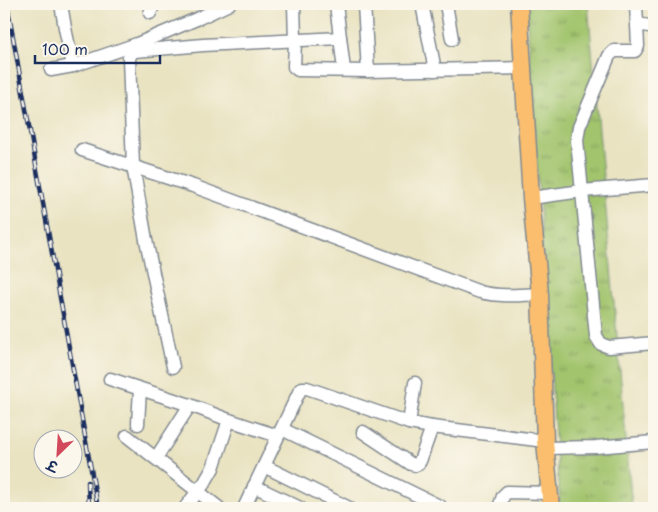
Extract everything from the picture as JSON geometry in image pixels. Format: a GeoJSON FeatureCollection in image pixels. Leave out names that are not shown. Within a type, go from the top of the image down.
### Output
{"type":"FeatureCollection","features":[{"type":"Feature","properties":{"kind":"main road"},"geometry":{"type":"LineString","coordinates":[[519,4],[531,198],[540,294],[545,444],[550,500]]}},
{"type":"Feature","properties":{"kind":"street"},"geometry":{"type":"LineString","coordinates":[[61,4],[73,66]]}},
{"type":"Feature","properties":{"kind":"street"},"geometry":{"type":"LineString","coordinates":[[51,70],[73,66],[137,44],[228,4]]}},
{"type":"Feature","properties":{"kind":"street"},"geometry":{"type":"LineString","coordinates":[[294,4],[294,67],[296,70],[368,71],[523,68]]}},
{"type":"Feature","properties":{"kind":"street"},"geometry":{"type":"LineString","coordinates":[[336,4],[344,70]]}},
{"type":"Feature","properties":{"kind":"street"},"geometry":{"type":"LineString","coordinates":[[364,4],[368,71]]}},
{"type":"Feature","properties":{"kind":"street"},"geometry":{"type":"LineString","coordinates":[[422,4],[435,70]]}},
{"type":"Feature","properties":{"kind":"street"},"geometry":{"type":"LineString","coordinates":[[446,4],[452,39]]}},
{"type":"Feature","properties":{"kind":"street"},"geometry":{"type":"LineString","coordinates":[[636,4],[638,24],[637,48],[632,51],[614,51],[609,56],[579,127],[577,140],[596,336],[604,347],[609,348],[654,343]]}},
{"type":"Feature","properties":{"kind":"street"},"geometry":{"type":"LineString","coordinates":[[638,24],[654,27]]}},
{"type":"Feature","properties":{"kind":"street"},"geometry":{"type":"LineString","coordinates":[[173,367],[146,240],[133,166],[129,58],[132,52],[203,45],[340,38]]}},
{"type":"Feature","properties":{"kind":"street"},"geometry":{"type":"LineString","coordinates":[[82,150],[193,186],[480,292],[502,296],[540,294]]}},
{"type":"Feature","properties":{"kind":"street"},"geometry":{"type":"LineString","coordinates":[[531,198],[582,191],[654,185]]}},
{"type":"Feature","properties":{"kind":"street"},"geometry":{"type":"LineString","coordinates":[[110,379],[229,420],[280,433],[438,504],[441,508]]}},
{"type":"Feature","properties":{"kind":"street"},"geometry":{"type":"LineString","coordinates":[[409,422],[415,383]]}},
{"type":"Feature","properties":{"kind":"street"},"geometry":{"type":"LineString","coordinates":[[244,508],[302,388],[307,388],[409,422],[432,427],[545,444],[596,447],[654,442]]}},
{"type":"Feature","properties":{"kind":"street"},"geometry":{"type":"LineString","coordinates":[[138,424],[140,389]]}},
{"type":"Feature","properties":{"kind":"street"},"geometry":{"type":"LineString","coordinates":[[156,458],[190,405]]}},
{"type":"Feature","properties":{"kind":"street"},"geometry":{"type":"LineString","coordinates":[[185,508],[198,492],[212,468],[229,420]]}},
{"type":"Feature","properties":{"kind":"street"},"geometry":{"type":"LineString","coordinates":[[363,432],[411,464],[416,465],[420,461],[432,427]]}},
{"type":"Feature","properties":{"kind":"street"},"geometry":{"type":"LineString","coordinates":[[127,436],[219,508]]}},
{"type":"Feature","properties":{"kind":"street"},"geometry":{"type":"LineString","coordinates":[[264,466],[350,508]]}},
{"type":"Feature","properties":{"kind":"street"},"geometry":{"type":"LineString","coordinates":[[254,486],[285,505],[300,508]]}},
{"type":"Feature","properties":{"kind":"street"},"geometry":{"type":"LineString","coordinates":[[499,508],[503,496],[508,492],[550,500]]}},
{"type":"Feature","properties":{"kind":"green space"},"geometry":{"type":"Polygon","coordinates":[[[526,4],[588,4],[632,508],[560,508],[526,4]]]}},
{"type":"Feature","properties":{"kind":"railway"},"geometry":{"type":"LineString","coordinates":[[7,4],[98,508]]}},
{"type":"Feature","properties":{"kind":"railway"},"geometry":{"type":"LineString","coordinates":[[88,482],[89,508]]}}]}
